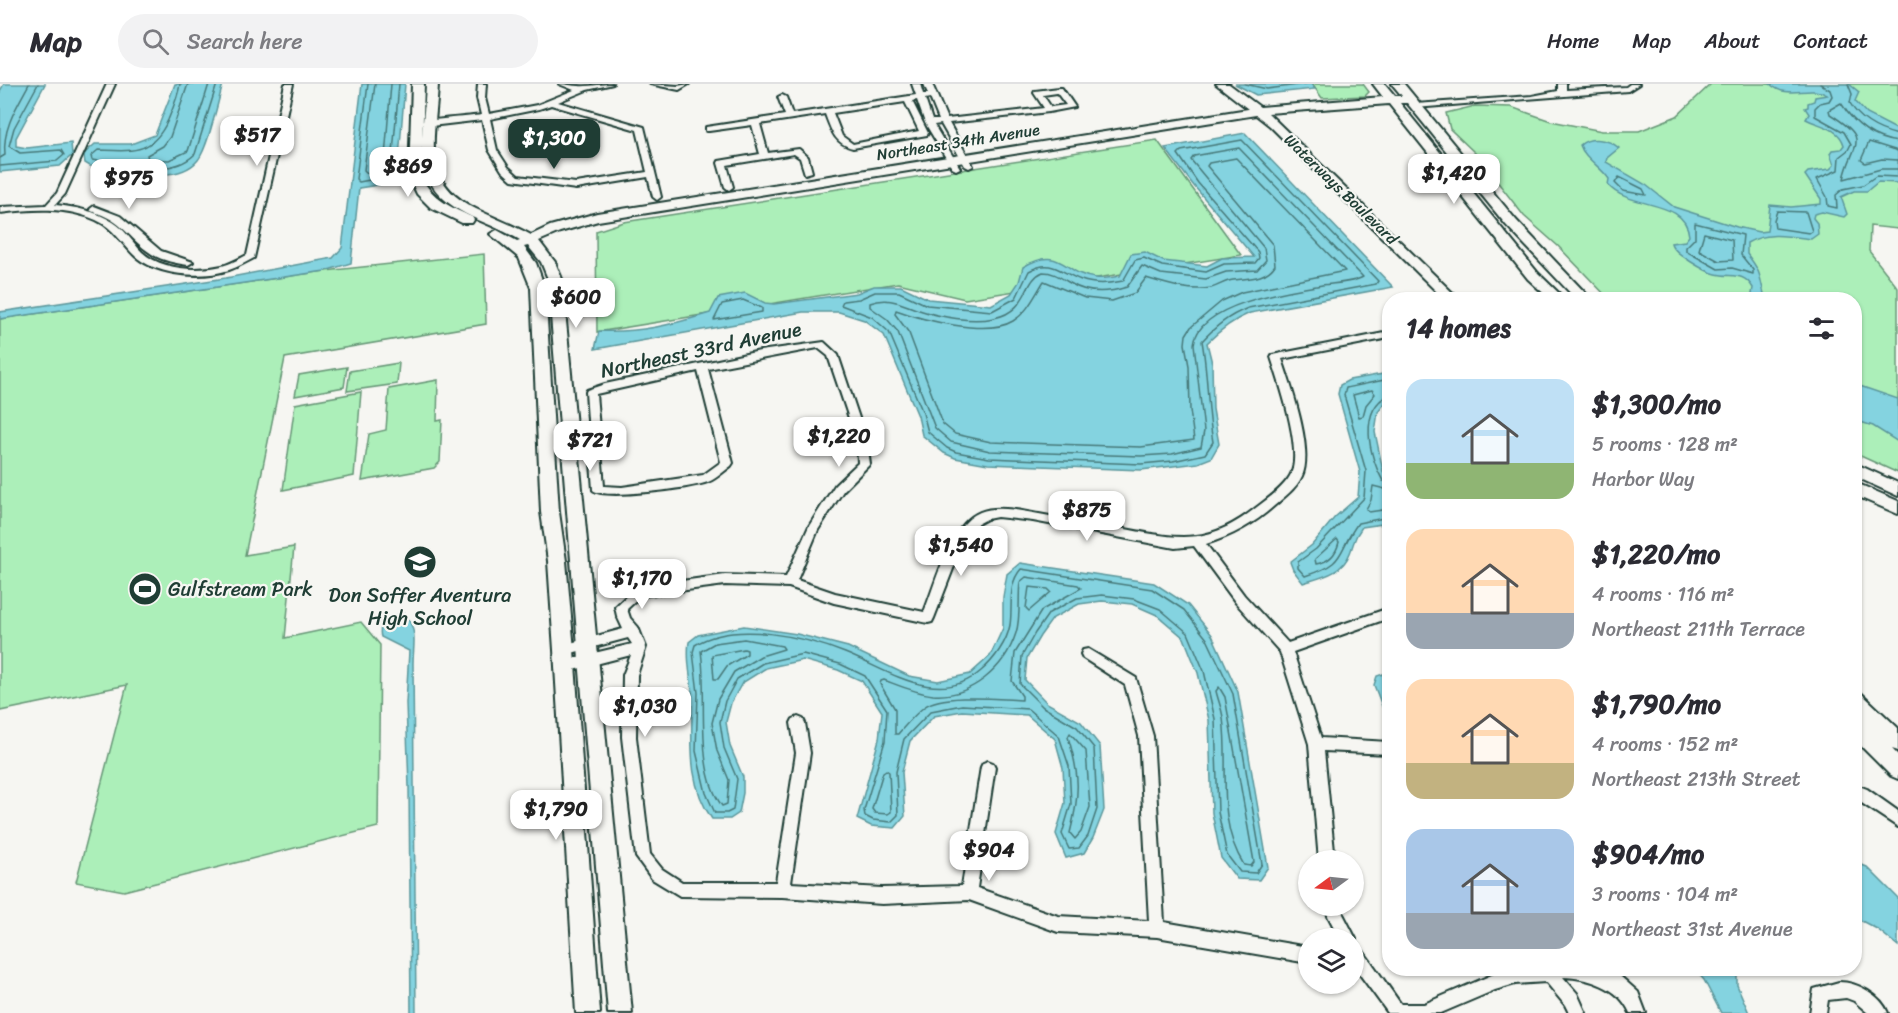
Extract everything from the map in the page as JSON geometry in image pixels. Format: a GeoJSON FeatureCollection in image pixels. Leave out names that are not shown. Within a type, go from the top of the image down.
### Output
{"type":"FeatureCollection","features":[{"type":"Feature","properties":{"kind":"street"},"geometry":{"type":"LineString","coordinates":[[52,205],[61,194],[111,84]]}},
{"type":"Feature","properties":{"kind":"street"},"geometry":{"type":"LineString","coordinates":[[252,256],[289,84]]}},
{"type":"Feature","properties":{"kind":"street"},"geometry":{"type":"LineString","coordinates":[[418,84],[415,177],[422,192],[436,205],[526,245]]}},
{"type":"Feature","properties":{"kind":"street"},"geometry":{"type":"LineString","coordinates":[[432,84],[430,164],[434,180],[456,202],[526,245],[548,262],[555,279],[620,1013]]}},
{"type":"Feature","properties":{"kind":"street"},"geometry":{"type":"LineString","coordinates":[[482,84],[481,98],[493,150],[505,169],[515,178],[576,186],[652,174]]}},
{"type":"Feature","properties":{"kind":"street"},"geometry":{"type":"LineString","coordinates":[[416,122],[486,115],[549,101],[575,87],[609,84]]}},
{"type":"Feature","properties":{"kind":"street"},"geometry":{"type":"LineString","coordinates":[[654,84],[680,88],[685,84]]}},
{"type":"Feature","properties":{"kind":"street"},"geometry":{"type":"LineString","coordinates":[[916,84],[929,123],[960,163]]}},
{"type":"Feature","properties":{"kind":"street"},"geometry":{"type":"LineString","coordinates":[[928,84],[960,163]]}},
{"type":"Feature","properties":{"kind":"street","name":"Waterways Boulevard"},"geometry":{"type":"LineString","coordinates":[[1211,84],[1256,115],[1428,292]]}},
{"type":"Feature","properties":{"kind":"street","name":"Waterways Boulevard"},"geometry":{"type":"LineString","coordinates":[[1222,84],[1444,292]]}},
{"type":"Feature","properties":{"kind":"street"},"geometry":{"type":"LineString","coordinates":[[1379,84],[1533,276],[1550,292]]}},
{"type":"Feature","properties":{"kind":"street"},"geometry":{"type":"LineString","coordinates":[[1398,84],[1514,226],[1554,271],[1576,292]]}},
{"type":"Feature","properties":{"kind":"street"},"geometry":{"type":"LineString","coordinates":[[1413,103],[1549,95],[1562,88],[1628,89],[1635,84]]}},
{"type":"Feature","properties":{"kind":"street"},"geometry":{"type":"LineString","coordinates":[[709,129],[934,95]]}},
{"type":"Feature","properties":{"kind":"street"},"geometry":{"type":"LineString","coordinates":[[782,97],[789,116]]}},
{"type":"Feature","properties":{"kind":"street"},"geometry":{"type":"LineString","coordinates":[[828,110],[840,141],[846,145],[924,134],[907,99]]}},
{"type":"Feature","properties":{"kind":"street"},"geometry":{"type":"LineString","coordinates":[[549,101],[640,129],[657,197]]}},
{"type":"Feature","properties":{"kind":"street","name":"Northeast 34th Avenue"},"geometry":{"type":"LineString","coordinates":[[526,245],[605,225],[960,163],[1256,115],[1413,103]]}},
{"type":"Feature","properties":{"kind":"street"},"geometry":{"type":"LineString","coordinates":[[929,123],[1050,110]]}},
{"type":"Feature","properties":{"kind":"street"},"geometry":{"type":"LineString","coordinates":[[754,121],[765,156]]}},
{"type":"Feature","properties":{"kind":"street"},"geometry":{"type":"LineString","coordinates":[[729,187],[722,163],[800,153],[808,172]]}},
{"type":"Feature","properties":{"kind":"street"},"geometry":{"type":"LineString","coordinates":[[0,205],[91,208],[112,215],[129,228],[146,247],[177,261],[218,262],[252,256]]}},
{"type":"Feature","properties":{"kind":"street"},"geometry":{"type":"LineString","coordinates":[[0,210],[52,205],[90,214],[109,223],[144,258],[177,269],[223,269],[252,256]]}},
{"type":"Feature","properties":{"kind":"street"},"geometry":{"type":"LineString","coordinates":[[119,232],[129,228]]}},
{"type":"Feature","properties":{"kind":"street"},"geometry":{"type":"LineString","coordinates":[[526,245],[538,288],[550,512],[557,561],[565,658],[588,1013]]}},
{"type":"Feature","properties":{"kind":"street"},"geometry":{"type":"LineString","coordinates":[[1298,953],[1157,929],[1058,924],[969,893],[882,896],[782,890],[680,889],[657,874],[643,857],[629,736],[630,675],[640,647],[633,631],[626,624],[625,607],[638,592],[725,580],[790,582],[834,598],[928,618],[960,536],[970,523],[984,515],[997,513],[1033,517],[1175,543],[1198,542],[1235,529],[1258,516],[1293,484],[1299,470],[1300,454],[1285,383],[1276,357],[1382,336]]}},
{"type":"Feature","properties":{"kind":"street","name":"Northeast 33rd Avenue"},"geometry":{"type":"LineString","coordinates":[[702,367],[727,463],[706,478],[622,491],[599,490],[591,392],[702,367],[820,344],[833,355],[862,442],[864,464],[839,488],[813,530],[790,582]]}},
{"type":"Feature","properties":{"kind":"street"},"geometry":{"type":"LineString","coordinates":[[1862,473],[1898,490]]}},
{"type":"Feature","properties":{"kind":"street"},"geometry":{"type":"LineString","coordinates":[[1862,492],[1898,508]]}},
{"type":"Feature","properties":{"kind":"street"},"geometry":{"type":"LineString","coordinates":[[1198,542],[1240,599],[1286,649],[1316,744],[1326,850]]}},
{"type":"Feature","properties":{"kind":"street"},"geometry":{"type":"LineString","coordinates":[[1286,649],[1382,615]]}},
{"type":"Feature","properties":{"kind":"street"},"geometry":{"type":"LineString","coordinates":[[588,652],[633,631]]}},
{"type":"Feature","properties":{"kind":"street"},"geometry":{"type":"LineString","coordinates":[[565,658],[588,652],[640,647]]}},
{"type":"Feature","properties":{"kind":"street"},"geometry":{"type":"LineString","coordinates":[[1088,654],[1131,682],[1146,736],[1157,929]]}},
{"type":"Feature","properties":{"kind":"street"},"geometry":{"type":"LineString","coordinates":[[1862,707],[1898,742]]}},
{"type":"Feature","properties":{"kind":"street"},"geometry":{"type":"LineString","coordinates":[[782,890],[803,753],[798,723]]}},
{"type":"Feature","properties":{"kind":"street"},"geometry":{"type":"LineString","coordinates":[[1862,733],[1898,769]]}},
{"type":"Feature","properties":{"kind":"street"},"geometry":{"type":"LineString","coordinates":[[1316,744],[1382,748]]}},
{"type":"Feature","properties":{"kind":"street"},"geometry":{"type":"LineString","coordinates":[[969,893],[988,767]]}},
{"type":"Feature","properties":{"kind":"street"},"geometry":{"type":"LineString","coordinates":[[1862,795],[1898,820]]}},
{"type":"Feature","properties":{"kind":"street"},"geometry":{"type":"LineString","coordinates":[[1364,972],[1398,1013],[1424,1012],[1494,982],[1515,976]]}},
{"type":"Feature","properties":{"kind":"street"},"geometry":{"type":"LineString","coordinates":[[1551,976],[1571,999],[1578,1013]]}},
{"type":"Feature","properties":{"kind":"street"},"geometry":{"type":"LineString","coordinates":[[1598,976],[1614,981],[1632,998],[1638,1013]]}},
{"type":"Feature","properties":{"kind":"street"},"geometry":{"type":"LineString","coordinates":[[1818,1013],[1820,995],[1836,988],[1858,992],[1880,1013]]}},
{"type":"Feature","properties":{"kind":"green space"},"geometry":{"type":"Polygon","coordinates":[[[1312,84],[1363,84],[1369,92],[1365,96],[1322,98],[1312,84]]]}},
{"type":"Feature","properties":{"kind":"green space"},"geometry":{"type":"Polygon","coordinates":[[[1711,84],[1898,84],[1898,229],[1870,226],[1869,251],[1898,288],[1898,473],[1862,457],[1862,292],[1602,292],[1558,246],[1524,216],[1475,153],[1450,129],[1446,113],[1475,106],[1511,107],[1551,121],[1602,131],[1639,131],[1677,116],[1711,84]]]}},
{"type":"Feature","properties":{"kind":"green space"},"geometry":{"type":"Polygon","coordinates":[[[1157,140],[1241,255],[965,299],[898,283],[597,332],[596,231],[624,222],[1157,140]]]}},
{"type":"Feature","properties":{"kind":"green space","name":"Gulfstream Park"},"geometry":{"type":"Polygon","coordinates":[[[484,254],[486,324],[285,358],[245,555],[294,547],[285,638],[361,622],[380,645],[378,827],[124,891],[76,882],[127,685],[0,711],[0,319],[325,271],[484,254]]]}},
{"type":"Feature","properties":{"kind":"green space"},"geometry":{"type":"Polygon","coordinates":[[[399,363],[397,384],[347,391],[350,371],[399,363]]]}},
{"type":"Feature","properties":{"kind":"green space"},"geometry":{"type":"Polygon","coordinates":[[[347,367],[344,387],[295,396],[299,375],[347,367]]]}},
{"type":"Feature","properties":{"kind":"green space"},"geometry":{"type":"Polygon","coordinates":[[[438,380],[437,421],[442,420],[440,462],[434,468],[362,481],[369,434],[386,430],[389,389],[438,380]]]}},
{"type":"Feature","properties":{"kind":"green space"},"geometry":{"type":"Polygon","coordinates":[[[361,392],[354,476],[283,490],[295,404],[361,392]]]}},
{"type":"Feature","properties":{"kind":"water"},"geometry":{"type":"Polygon","coordinates":[[[4,84],[45,84],[16,138],[16,146],[27,148],[71,143],[72,154],[86,152],[95,144],[131,144],[155,135],[175,84],[223,84],[209,135],[198,160],[188,168],[176,173],[147,174],[90,166],[85,163],[84,156],[70,157],[60,166],[0,172],[0,91],[4,84]]]}},
{"type":"Feature","properties":{"kind":"water"},"geometry":{"type":"Polygon","coordinates":[[[362,84],[405,84],[397,182],[359,188],[351,263],[325,271],[0,319],[0,312],[226,278],[333,258],[342,248],[362,84]]]}},
{"type":"Feature","properties":{"kind":"water"},"geometry":{"type":"Polygon","coordinates":[[[1235,84],[1311,84],[1315,89],[1256,95],[1235,84]]]}},
{"type":"Feature","properties":{"kind":"water"},"geometry":{"type":"Polygon","coordinates":[[[1770,84],[1849,84],[1859,92],[1855,101],[1867,114],[1898,130],[1898,183],[1878,182],[1867,191],[1854,191],[1841,197],[1847,214],[1844,217],[1822,212],[1814,214],[1818,234],[1811,239],[1770,236],[1747,243],[1747,254],[1758,272],[1764,292],[1752,292],[1753,288],[1741,277],[1711,273],[1677,252],[1671,243],[1685,241],[1689,236],[1686,224],[1668,210],[1617,193],[1608,185],[1609,179],[1585,154],[1580,145],[1594,140],[1615,145],[1619,148],[1607,158],[1606,162],[1646,185],[1674,207],[1737,227],[1759,232],[1767,231],[1770,205],[1791,207],[1821,204],[1821,199],[1805,175],[1808,172],[1830,169],[1834,165],[1830,153],[1832,150],[1841,149],[1844,145],[1838,134],[1806,119],[1809,114],[1805,108],[1808,107],[1808,103],[1814,101],[1815,97],[1827,95],[1813,91],[1791,92],[1777,89],[1770,84]]]}},
{"type":"Feature","properties":{"kind":"water"},"geometry":{"type":"Polygon","coordinates":[[[1245,133],[1393,287],[1250,313],[1232,322],[1207,343],[1212,363],[1213,409],[1219,444],[1211,458],[1198,463],[1141,470],[988,464],[955,458],[944,453],[922,435],[918,416],[884,335],[864,320],[839,312],[803,312],[595,349],[599,331],[641,329],[682,321],[710,313],[718,298],[745,293],[765,303],[774,304],[857,293],[874,286],[901,286],[928,299],[991,305],[1011,294],[1019,282],[1023,267],[1036,261],[1055,260],[1085,276],[1102,278],[1120,276],[1131,254],[1145,252],[1163,261],[1207,266],[1222,258],[1254,257],[1165,148],[1245,133]]]}},
{"type":"Feature","properties":{"kind":"water"},"geometry":{"type":"Polygon","coordinates":[[[1382,374],[1382,407],[1378,412],[1375,432],[1382,466],[1382,524],[1362,527],[1346,560],[1337,570],[1303,583],[1290,562],[1312,545],[1335,517],[1358,497],[1360,472],[1338,394],[1340,385],[1349,380],[1382,374]]]}},
{"type":"Feature","properties":{"kind":"water"},"geometry":{"type":"Polygon","coordinates":[[[1862,387],[1898,399],[1898,442],[1873,426],[1862,423],[1862,387]]]}},
{"type":"Feature","properties":{"kind":"water"},"geometry":{"type":"Polygon","coordinates":[[[1020,563],[1154,583],[1188,605],[1212,635],[1238,692],[1268,867],[1259,880],[1237,879],[1221,858],[1212,813],[1209,720],[1198,673],[1184,638],[1157,615],[1132,604],[1102,601],[1079,604],[1053,618],[1027,658],[1025,680],[1047,703],[1081,722],[1100,746],[1104,810],[1093,838],[1084,853],[1066,858],[1056,834],[1065,803],[1063,768],[1055,739],[1027,715],[962,711],[934,716],[910,741],[902,772],[905,816],[895,828],[871,826],[857,819],[879,739],[882,712],[862,681],[838,670],[803,660],[766,668],[742,683],[731,703],[726,722],[730,746],[743,777],[739,813],[730,819],[712,819],[703,804],[694,774],[689,642],[698,635],[744,626],[797,634],[848,647],[909,676],[938,681],[970,674],[990,656],[1003,628],[1003,597],[1007,574],[1020,563]]]}},
{"type":"Feature","properties":{"kind":"water"},"geometry":{"type":"Polygon","coordinates":[[[403,613],[411,625],[414,637],[416,1013],[411,1013],[406,703],[409,651],[381,637],[380,632],[386,620],[403,613]]]}},
{"type":"Feature","properties":{"kind":"water"},"geometry":{"type":"Polygon","coordinates":[[[1382,674],[1382,706],[1374,685],[1377,676],[1382,674]]]}},
{"type":"Feature","properties":{"kind":"water"},"geometry":{"type":"Polygon","coordinates":[[[1862,865],[1867,867],[1898,898],[1898,946],[1877,929],[1862,921],[1862,865]]]}},
{"type":"Feature","properties":{"kind":"water"},"geometry":{"type":"Polygon","coordinates":[[[1700,976],[1737,976],[1737,985],[1749,1013],[1721,1013],[1700,976]]]}},
{"type":"Feature","properties":{"kind":"place","name":"Don Soffer Aventura High School"},"geometry":{"type":"Point","coordinates":[420,562]}},
{"type":"Feature","properties":{"kind":"place","name":"Gulfstream Park"},"geometry":{"type":"Point","coordinates":[145,589]}}]}
